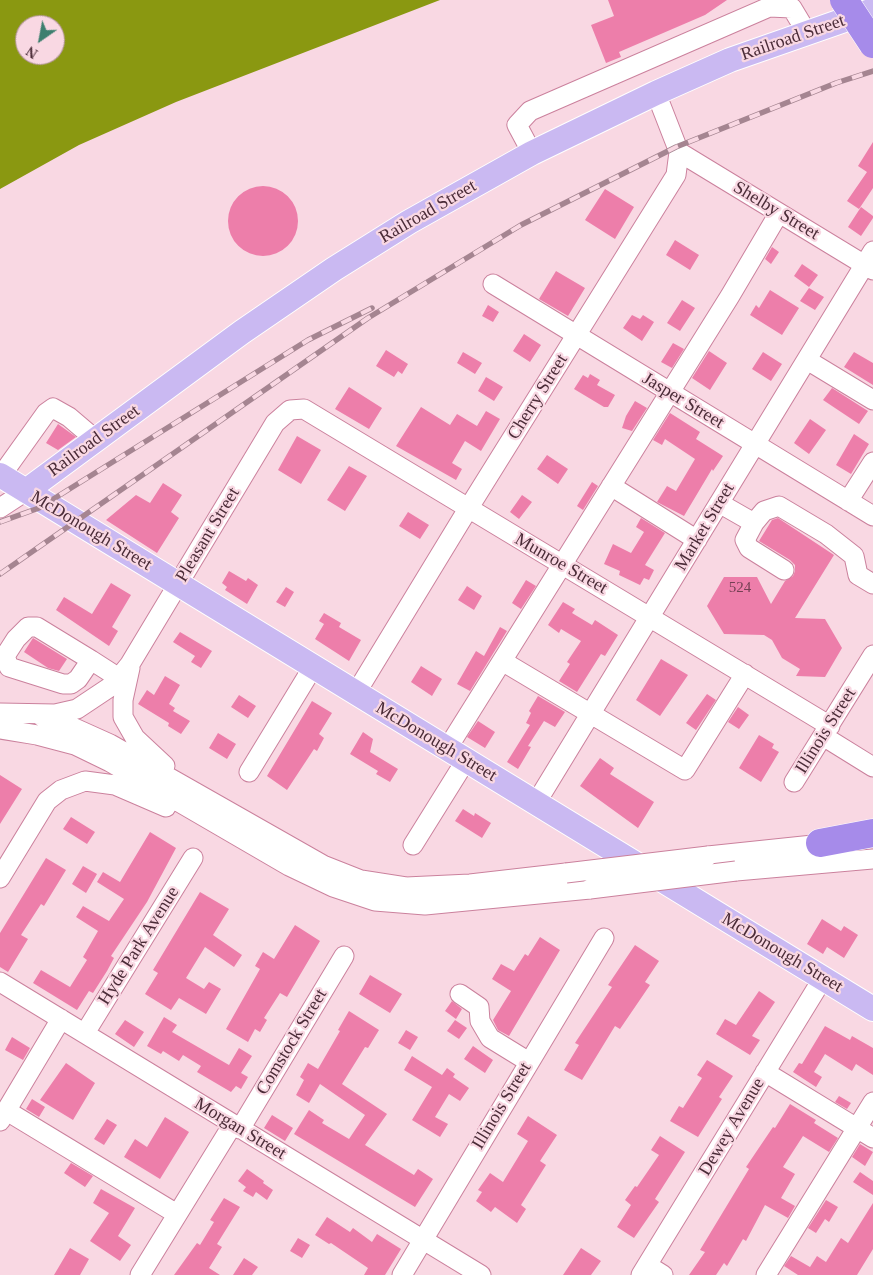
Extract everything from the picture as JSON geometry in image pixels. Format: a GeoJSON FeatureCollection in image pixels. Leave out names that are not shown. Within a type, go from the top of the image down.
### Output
{"type":"FeatureCollection","features":[{"type":"Feature","properties":{"kind":"highway"},"geometry":{"type":"LineString","coordinates":[[844,0],[873,44]]}},
{"type":"Feature","properties":{"kind":"highway"},"geometry":{"type":"LineString","coordinates":[[862,0],[873,14]]}},
{"type":"Feature","properties":{"kind":"highway"},"geometry":{"type":"LineString","coordinates":[[820,843],[873,833]]}},
{"type":"Feature","properties":{"kind":"main road","name":"Railroad Street"},"geometry":{"type":"LineString","coordinates":[[26,491],[242,332],[334,269],[409,222],[532,153],[656,93],[730,60],[873,10]]}},
{"type":"Feature","properties":{"kind":"main road","name":"McDonough Street"},"geometry":{"type":"LineString","coordinates":[[1,476],[873,1009]]}},
{"type":"Feature","properties":{"kind":"street"},"geometry":{"type":"LineString","coordinates":[[532,153],[517,125],[530,111],[752,14],[769,7],[792,8],[807,33]]}},
{"type":"Feature","properties":{"kind":"street"},"geometry":{"type":"LineString","coordinates":[[656,93],[679,152]]}},
{"type":"Feature","properties":{"kind":"street","name":"Shelby Street"},"geometry":{"type":"LineString","coordinates":[[679,152],[779,213],[870,262]]}},
{"type":"Feature","properties":{"kind":"street","name":"Cherry Street"},"geometry":{"type":"LineString","coordinates":[[356,693],[676,175],[679,152]]}},
{"type":"Feature","properties":{"kind":"street"},"geometry":{"type":"LineString","coordinates":[[412,845],[502,660],[730,296],[779,213]]}},
{"type":"Feature","properties":{"kind":"street","name":"Market Street"},"geometry":{"type":"LineString","coordinates":[[536,803],[806,360],[870,262]]}},
{"type":"Feature","properties":{"kind":"street","name":"Jasper Street"},"geometry":{"type":"LineString","coordinates":[[493,284],[873,516]]}},
{"type":"Feature","properties":{"kind":"street"},"geometry":{"type":"LineString","coordinates":[[806,360],[873,400]]}},
{"type":"Feature","properties":{"kind":"street"},"geometry":{"type":"LineString","coordinates":[[1,476],[46,413],[53,408],[96,440]]}},
{"type":"Feature","properties":{"kind":"street","name":"Munroe Street"},"geometry":{"type":"LineString","coordinates":[[290,410],[304,410],[745,674],[873,766]]}},
{"type":"Feature","properties":{"kind":"street","name":"Pleasant Street"},"geometry":{"type":"LineString","coordinates":[[125,671],[275,423],[290,410]]}},
{"type":"Feature","properties":{"kind":"street"},"geometry":{"type":"LineString","coordinates":[[848,501],[873,462]]}},
{"type":"Feature","properties":{"kind":"street"},"geometry":{"type":"LineString","coordinates":[[611,486],[697,540]]}},
{"type":"Feature","properties":{"kind":"street"},"geometry":{"type":"LineString","coordinates":[[0,508],[26,491]]}},
{"type":"Feature","properties":{"kind":"street"},"geometry":{"type":"LineString","coordinates":[[719,503],[754,523]]}},
{"type":"Feature","properties":{"kind":"street"},"geometry":{"type":"LineString","coordinates":[[784,570],[749,548],[745,540],[754,523],[764,511],[779,506],[826,534],[854,556],[858,575],[873,584]]}},
{"type":"Feature","properties":{"kind":"street","name":"Illinois Street"},"geometry":{"type":"LineString","coordinates":[[794,782],[873,655]]}},
{"type":"Feature","properties":{"kind":"street"},"geometry":{"type":"LineString","coordinates":[[91,660],[125,671]]}},
{"type":"Feature","properties":{"kind":"street"},"geometry":{"type":"LineString","coordinates":[[502,660],[686,770],[745,674]]}},
{"type":"Feature","properties":{"kind":"street"},"geometry":{"type":"LineString","coordinates":[[249,772],[313,667]]}},
{"type":"Feature","properties":{"kind":"street"},"geometry":{"type":"LineString","coordinates":[[0,713],[55,714],[77,709],[113,685],[125,671]]}},
{"type":"Feature","properties":{"kind":"street"},"geometry":{"type":"LineString","coordinates":[[125,671],[123,717],[135,738],[161,764],[233,815]]}},
{"type":"Feature","properties":{"kind":"street"},"geometry":{"type":"LineString","coordinates":[[32,714],[70,726],[110,744],[323,865],[361,880],[415,886],[470,884],[820,843],[873,842]]}},
{"type":"Feature","properties":{"kind":"street"},"geometry":{"type":"LineString","coordinates":[[0,729],[37,735],[75,745],[110,762],[289,866]]}},
{"type":"Feature","properties":{"kind":"street"},"geometry":{"type":"LineString","coordinates":[[0,878],[6,855],[47,801],[61,790],[85,781],[115,785],[333,887],[375,900],[424,906],[590,889],[736,871],[873,859]]}},
{"type":"Feature","properties":{"kind":"street","name":"Hyde Park Avenue"},"geometry":{"type":"LineString","coordinates":[[84,1033],[193,858]]}},
{"type":"Feature","properties":{"kind":"street","name":"Illinois Street"},"geometry":{"type":"LineString","coordinates":[[402,1275],[604,938]]}},
{"type":"Feature","properties":{"kind":"street","name":"Comstock Street"},"geometry":{"type":"LineString","coordinates":[[140,1275],[177,1214],[236,1126],[344,956]]}},
{"type":"Feature","properties":{"kind":"street","name":"Dewey Avenue"},"geometry":{"type":"LineString","coordinates":[[650,1272],[765,1072],[823,978]]}},
{"type":"Feature","properties":{"kind":"street","name":"Morgan Street"},"geometry":{"type":"LineString","coordinates":[[0,982],[481,1275]]}},
{"type":"Feature","properties":{"kind":"street"},"geometry":{"type":"LineString","coordinates":[[460,994],[479,1007],[480,1021],[490,1038],[529,1062]]}},
{"type":"Feature","properties":{"kind":"street"},"geometry":{"type":"LineString","coordinates":[[62,1019],[3,1116],[177,1214]]}},
{"type":"Feature","properties":{"kind":"street"},"geometry":{"type":"LineString","coordinates":[[765,1072],[873,1138]]}},
{"type":"Feature","properties":{"kind":"street"},"geometry":{"type":"LineString","coordinates":[[766,1275],[873,1102]]}},
{"type":"Feature","properties":{"kind":"shaded area"},"geometry":{"type":"Polygon","coordinates":[[[0,0],[440,0],[176,102],[79,145],[0,189],[0,0]]]}},
{"type":"Feature","properties":{"kind":"building"},"geometry":{"type":"Polygon","coordinates":[[[608,0],[727,0],[705,15],[619,52],[621,57],[606,63],[591,25],[614,16],[608,0]]]}},
{"type":"Feature","properties":{"kind":"building"},"geometry":{"type":"Polygon","coordinates":[[[873,142],[873,188],[859,209],[847,201],[867,172],[858,166],[873,142]]]}},
{"type":"Feature","properties":{"kind":"building"},"geometry":{"type":"Polygon","coordinates":[[[270,186],[283,192],[292,201],[296,207],[298,221],[296,235],[288,246],[277,254],[256,256],[249,254],[238,246],[230,235],[228,214],[230,207],[238,196],[249,188],[270,186]]]}},
{"type":"Feature","properties":{"kind":"building"},"geometry":{"type":"Polygon","coordinates":[[[605,189],[634,207],[615,239],[585,220],[605,189]]]}},
{"type":"Feature","properties":{"kind":"building"},"geometry":{"type":"Polygon","coordinates":[[[861,207],[873,218],[861,236],[848,227],[861,207]]]}},
{"type":"Feature","properties":{"kind":"building"},"geometry":{"type":"Polygon","coordinates":[[[675,240],[699,255],[690,270],[666,255],[675,240]]]}},
{"type":"Feature","properties":{"kind":"building"},"geometry":{"type":"Polygon","coordinates":[[[772,247],[779,252],[771,264],[765,259],[772,247]]]}},
{"type":"Feature","properties":{"kind":"building"},"geometry":{"type":"Polygon","coordinates":[[[802,264],[818,275],[809,287],[794,276],[802,264]]]}},
{"type":"Feature","properties":{"kind":"building"},"geometry":{"type":"Polygon","coordinates":[[[556,271],[585,288],[568,316],[539,299],[556,271]]]}},
{"type":"Feature","properties":{"kind":"building"},"geometry":{"type":"Polygon","coordinates":[[[809,288],[824,297],[815,310],[800,301],[809,288]]]}},
{"type":"Feature","properties":{"kind":"building"},"geometry":{"type":"Polygon","coordinates":[[[770,290],[799,308],[782,335],[750,315],[756,305],[759,308],[770,290]]]}},
{"type":"Feature","properties":{"kind":"building"},"geometry":{"type":"Polygon","coordinates":[[[682,300],[695,308],[680,331],[667,323],[682,300]]]}},
{"type":"Feature","properties":{"kind":"building"},"geometry":{"type":"Polygon","coordinates":[[[488,305],[499,312],[493,322],[482,316],[488,305]]]}},
{"type":"Feature","properties":{"kind":"building"},"geometry":{"type":"Polygon","coordinates":[[[632,315],[640,319],[643,315],[654,322],[642,341],[623,328],[632,315]]]}},
{"type":"Feature","properties":{"kind":"building"},"geometry":{"type":"Polygon","coordinates":[[[524,334],[541,345],[530,362],[513,351],[524,334]]]}},
{"type":"Feature","properties":{"kind":"building"},"geometry":{"type":"Polygon","coordinates":[[[673,343],[684,349],[672,368],[661,362],[673,343]]]}},
{"type":"Feature","properties":{"kind":"building"},"geometry":{"type":"Polygon","coordinates":[[[386,350],[408,364],[402,374],[398,371],[394,377],[376,366],[386,350]]]}},
{"type":"Feature","properties":{"kind":"building"},"geometry":{"type":"Polygon","coordinates":[[[709,351],[727,363],[710,390],[692,378],[709,351]]]}},
{"type":"Feature","properties":{"kind":"building"},"geometry":{"type":"Polygon","coordinates":[[[463,352],[482,363],[475,374],[457,363],[463,352]]]}},
{"type":"Feature","properties":{"kind":"building"},"geometry":{"type":"Polygon","coordinates":[[[763,352],[782,364],[771,381],[752,369],[763,352]]]}},
{"type":"Feature","properties":{"kind":"building"},"geometry":{"type":"Polygon","coordinates":[[[854,352],[873,363],[873,385],[844,367],[854,352]]]}},
{"type":"Feature","properties":{"kind":"building"},"geometry":{"type":"Polygon","coordinates":[[[590,374],[600,380],[597,385],[615,395],[608,407],[604,407],[574,389],[583,375],[588,378],[590,374]]]}},
{"type":"Feature","properties":{"kind":"building"},"geometry":{"type":"Polygon","coordinates":[[[486,377],[503,387],[494,401],[478,391],[486,377]]]}},
{"type":"Feature","properties":{"kind":"building"},"geometry":{"type":"Polygon","coordinates":[[[349,387],[382,408],[369,429],[335,409],[349,387]]]}},
{"type":"Feature","properties":{"kind":"building"},"geometry":{"type":"Polygon","coordinates":[[[832,388],[868,411],[859,424],[823,400],[832,388]]]}},
{"type":"Feature","properties":{"kind":"building"},"geometry":{"type":"Polygon","coordinates":[[[635,401],[647,408],[632,431],[622,428],[626,416],[635,401]]]}},
{"type":"Feature","properties":{"kind":"building"},"geometry":{"type":"Polygon","coordinates":[[[421,407],[450,425],[457,414],[477,426],[486,411],[500,419],[481,451],[465,441],[452,463],[462,469],[456,480],[396,446],[421,407]]]}},
{"type":"Feature","properties":{"kind":"building"},"geometry":{"type":"Polygon","coordinates":[[[670,413],[700,432],[696,439],[723,456],[713,471],[712,469],[684,516],[657,502],[667,486],[676,491],[695,459],[665,439],[662,445],[653,440],[670,413]]]}},
{"type":"Feature","properties":{"kind":"building"},"geometry":{"type":"Polygon","coordinates":[[[810,419],[826,430],[809,454],[794,443],[810,419]]]}},
{"type":"Feature","properties":{"kind":"building"},"geometry":{"type":"Polygon","coordinates":[[[58,424],[76,437],[58,450],[46,443],[58,424]]]}},
{"type":"Feature","properties":{"kind":"building"},"geometry":{"type":"Polygon","coordinates":[[[854,434],[869,444],[851,474],[836,465],[854,434]]]}},
{"type":"Feature","properties":{"kind":"building"},"geometry":{"type":"Polygon","coordinates":[[[297,436],[321,450],[301,484],[278,470],[297,436]]]}},
{"type":"Feature","properties":{"kind":"building"},"geometry":{"type":"Polygon","coordinates":[[[547,455],[568,469],[558,484],[537,469],[547,455]]]}},
{"type":"Feature","properties":{"kind":"building"},"geometry":{"type":"Polygon","coordinates":[[[349,466],[367,476],[345,511],[327,500],[349,466]]]}},
{"type":"Feature","properties":{"kind":"building"},"geometry":{"type":"Polygon","coordinates":[[[592,482],[598,486],[583,510],[577,506],[592,482]]]}},
{"type":"Feature","properties":{"kind":"building"},"geometry":{"type":"Polygon","coordinates":[[[163,483],[182,495],[171,512],[179,518],[157,553],[106,520],[136,495],[150,503],[163,483]]]}},
{"type":"Feature","properties":{"kind":"building"},"geometry":{"type":"Polygon","coordinates":[[[522,495],[532,502],[519,519],[510,512],[522,495]]]}},
{"type":"Feature","properties":{"kind":"building"},"geometry":{"type":"Polygon","coordinates":[[[408,512],[429,525],[420,539],[399,526],[408,512]]]}},
{"type":"Feature","properties":{"kind":"building"},"geometry":{"type":"Polygon","coordinates":[[[641,518],[665,533],[645,565],[654,570],[649,580],[644,578],[640,585],[619,575],[620,571],[604,564],[613,544],[631,553],[644,532],[636,527],[641,518]]]}},
{"type":"Feature","properties":{"kind":"building"},"geometry":{"type":"Polygon","coordinates":[[[778,518],[834,555],[795,618],[825,619],[842,648],[825,677],[796,676],[800,669],[782,658],[772,640],[764,635],[724,634],[707,606],[724,577],[757,577],[771,604],[785,581],[793,576],[795,571],[795,565],[790,560],[759,541],[772,520],[778,518]]]}},
{"type":"Feature","properties":{"kind":"building"},"geometry":{"type":"Polygon","coordinates":[[[229,571],[246,581],[248,578],[258,585],[247,604],[225,590],[227,587],[222,583],[229,571]]]}},
{"type":"Feature","properties":{"kind":"building"},"geometry":{"type":"Polygon","coordinates":[[[526,580],[536,586],[521,609],[512,603],[526,580]]]}},
{"type":"Feature","properties":{"kind":"building"},"geometry":{"type":"Polygon","coordinates":[[[111,583],[131,595],[112,627],[118,631],[109,646],[56,610],[64,597],[92,614],[111,583]]]}},
{"type":"Feature","properties":{"kind":"building"},"geometry":{"type":"Polygon","coordinates":[[[467,586],[482,596],[474,610],[458,600],[467,586]]]}},
{"type":"Feature","properties":{"kind":"building"},"geometry":{"type":"Polygon","coordinates":[[[286,587],[294,592],[285,607],[276,602],[286,587]]]}},
{"type":"Feature","properties":{"kind":"building"},"geometry":{"type":"Polygon","coordinates":[[[563,602],[575,609],[572,613],[592,625],[595,620],[618,635],[605,656],[601,654],[577,692],[559,681],[570,664],[567,662],[581,641],[561,629],[559,633],[548,625],[563,602]]]}},
{"type":"Feature","properties":{"kind":"building"},"geometry":{"type":"Polygon","coordinates":[[[324,613],[341,623],[339,627],[361,640],[349,661],[315,639],[324,624],[319,621],[324,613]]]}},
{"type":"Feature","properties":{"kind":"building"},"geometry":{"type":"Polygon","coordinates":[[[500,627],[507,631],[470,691],[457,684],[476,651],[484,656],[500,627]]]}},
{"type":"Feature","properties":{"kind":"building"},"geometry":{"type":"Polygon","coordinates":[[[180,632],[212,651],[201,668],[191,662],[195,656],[173,642],[180,632]]]}},
{"type":"Feature","properties":{"kind":"building"},"geometry":{"type":"Polygon","coordinates":[[[33,638],[67,659],[59,671],[48,668],[24,652],[33,638]]]}},
{"type":"Feature","properties":{"kind":"building"},"geometry":{"type":"Polygon","coordinates":[[[661,659],[688,675],[660,716],[636,700],[661,659]]]}},
{"type":"Feature","properties":{"kind":"building"},"geometry":{"type":"Polygon","coordinates":[[[421,666],[442,679],[432,696],[411,682],[421,666]]]}},
{"type":"Feature","properties":{"kind":"building"},"geometry":{"type":"Polygon","coordinates":[[[165,676],[180,685],[169,704],[175,708],[173,711],[190,721],[181,734],[168,726],[169,723],[138,704],[147,690],[154,695],[165,676]]]}},
{"type":"Feature","properties":{"kind":"building"},"geometry":{"type":"Polygon","coordinates":[[[707,694],[716,700],[696,730],[686,723],[707,694]]]}},
{"type":"Feature","properties":{"kind":"building"},"geometry":{"type":"Polygon","coordinates":[[[239,695],[256,706],[248,718],[231,707],[239,695]]]}},
{"type":"Feature","properties":{"kind":"building"},"geometry":{"type":"Polygon","coordinates":[[[538,696],[565,712],[555,727],[544,721],[528,746],[531,747],[518,769],[507,762],[530,725],[526,723],[531,713],[529,711],[538,696]]]}},
{"type":"Feature","properties":{"kind":"building"},"geometry":{"type":"Polygon","coordinates":[[[312,701],[332,713],[319,734],[324,738],[317,751],[314,749],[287,790],[267,776],[312,701]]]}},
{"type":"Feature","properties":{"kind":"building"},"geometry":{"type":"Polygon","coordinates":[[[738,707],[749,715],[739,729],[728,722],[738,707]]]}},
{"type":"Feature","properties":{"kind":"building"},"geometry":{"type":"Polygon","coordinates":[[[478,721],[495,732],[485,748],[467,737],[478,721]]]}},
{"type":"Feature","properties":{"kind":"building"},"geometry":{"type":"Polygon","coordinates":[[[363,732],[373,739],[370,752],[398,769],[390,782],[376,774],[378,771],[350,754],[363,732]]]}},
{"type":"Feature","properties":{"kind":"building"},"geometry":{"type":"Polygon","coordinates":[[[218,733],[236,744],[227,759],[209,748],[218,733]]]}},
{"type":"Feature","properties":{"kind":"building"},"geometry":{"type":"Polygon","coordinates":[[[759,735],[774,744],[772,748],[779,752],[761,782],[739,768],[759,735]]]}},
{"type":"Feature","properties":{"kind":"building"},"geometry":{"type":"Polygon","coordinates":[[[600,758],[614,768],[610,774],[654,802],[638,828],[580,786],[600,758]]]}},
{"type":"Feature","properties":{"kind":"building"},"geometry":{"type":"Polygon","coordinates":[[[0,775],[22,789],[0,824],[0,775]]]}},
{"type":"Feature","properties":{"kind":"building"},"geometry":{"type":"Polygon","coordinates":[[[463,809],[474,816],[475,813],[491,823],[482,838],[455,821],[463,809]]]}},
{"type":"Feature","properties":{"kind":"building"},"geometry":{"type":"Polygon","coordinates":[[[71,817],[95,832],[87,844],[63,829],[71,817]]]}},
{"type":"Feature","properties":{"kind":"building"},"geometry":{"type":"Polygon","coordinates":[[[150,832],[176,848],[147,902],[111,956],[114,958],[107,971],[93,993],[89,991],[77,1010],[33,983],[41,970],[70,987],[87,960],[83,957],[98,931],[76,917],[83,906],[109,921],[124,899],[97,882],[103,872],[120,882],[150,832]]]}},
{"type":"Feature","properties":{"kind":"building"},"geometry":{"type":"Polygon","coordinates":[[[46,858],[66,870],[44,906],[41,904],[21,935],[28,939],[8,972],[0,967],[0,933],[46,858]]]}},
{"type":"Feature","properties":{"kind":"building"},"geometry":{"type":"Polygon","coordinates":[[[83,866],[97,874],[86,893],[72,884],[83,866]]]}},
{"type":"Feature","properties":{"kind":"building"},"geometry":{"type":"Polygon","coordinates":[[[200,892],[229,909],[213,935],[242,955],[234,967],[205,947],[186,978],[204,989],[209,982],[221,989],[206,1014],[179,998],[171,1010],[145,994],[158,973],[153,970],[200,892]]]}},
{"type":"Feature","properties":{"kind":"building"},"geometry":{"type":"Polygon","coordinates":[[[822,919],[841,931],[844,926],[858,935],[844,958],[827,947],[823,954],[807,944],[822,919]]]}},
{"type":"Feature","properties":{"kind":"building"},"geometry":{"type":"Polygon","coordinates":[[[295,925],[320,941],[287,997],[280,993],[264,1018],[267,1020],[260,1032],[255,1029],[248,1042],[226,1029],[260,969],[255,966],[263,952],[274,959],[295,925]]]}},
{"type":"Feature","properties":{"kind":"building"},"geometry":{"type":"Polygon","coordinates":[[[540,937],[560,950],[509,1036],[498,1030],[493,1020],[511,991],[492,979],[501,964],[514,971],[525,954],[528,956],[540,937]]]}},
{"type":"Feature","properties":{"kind":"building"},"geometry":{"type":"Polygon","coordinates":[[[635,945],[659,961],[645,982],[650,985],[620,1029],[615,1026],[582,1080],[564,1070],[579,1045],[575,1043],[612,987],[608,985],[635,945]]]}},
{"type":"Feature","properties":{"kind":"building"},"geometry":{"type":"Polygon","coordinates":[[[370,975],[402,994],[390,1013],[359,994],[370,975]]]}},
{"type":"Feature","properties":{"kind":"building"},"geometry":{"type":"Polygon","coordinates":[[[759,991],[775,1002],[752,1036],[760,1040],[750,1055],[716,1034],[725,1019],[736,1025],[759,991]]]}},
{"type":"Feature","properties":{"kind":"building"},"geometry":{"type":"Polygon","coordinates":[[[452,1001],[462,1009],[456,1019],[445,1011],[452,1001]]]}},
{"type":"Feature","properties":{"kind":"building"},"geometry":{"type":"Polygon","coordinates":[[[349,1011],[379,1030],[368,1048],[365,1047],[342,1084],[387,1114],[365,1145],[414,1175],[418,1169],[433,1179],[415,1207],[294,1134],[309,1110],[324,1120],[322,1123],[349,1139],[365,1115],[320,1084],[309,1103],[296,1095],[304,1080],[300,1077],[308,1063],[318,1069],[349,1011]]]}},
{"type":"Feature","properties":{"kind":"building"},"geometry":{"type":"Polygon","coordinates":[[[164,1017],[177,1025],[172,1032],[229,1065],[239,1048],[252,1056],[241,1073],[248,1077],[241,1089],[236,1086],[231,1092],[197,1072],[201,1066],[183,1055],[179,1061],[163,1051],[161,1054],[147,1046],[164,1017]]]}},
{"type":"Feature","properties":{"kind":"building"},"geometry":{"type":"Polygon","coordinates":[[[125,1020],[144,1032],[134,1047],[115,1034],[125,1020]]]}},
{"type":"Feature","properties":{"kind":"building"},"geometry":{"type":"Polygon","coordinates":[[[455,1020],[467,1028],[459,1039],[447,1031],[455,1020]]]}},
{"type":"Feature","properties":{"kind":"building"},"geometry":{"type":"Polygon","coordinates":[[[825,1026],[850,1040],[852,1036],[873,1048],[873,1075],[856,1064],[852,1071],[825,1054],[814,1072],[822,1077],[816,1087],[793,1072],[799,1063],[802,1064],[825,1026]]]}},
{"type":"Feature","properties":{"kind":"building"},"geometry":{"type":"Polygon","coordinates":[[[406,1030],[418,1037],[410,1050],[398,1043],[406,1030]]]}},
{"type":"Feature","properties":{"kind":"building"},"geometry":{"type":"Polygon","coordinates":[[[12,1037],[30,1048],[23,1060],[5,1050],[12,1037]]]}},
{"type":"Feature","properties":{"kind":"building"},"geometry":{"type":"Polygon","coordinates":[[[473,1046],[493,1060],[485,1073],[464,1059],[473,1046]]]}},
{"type":"Feature","properties":{"kind":"building"},"geometry":{"type":"Polygon","coordinates":[[[412,1056],[442,1075],[447,1068],[455,1074],[453,1077],[469,1088],[460,1101],[449,1094],[435,1117],[448,1124],[440,1137],[412,1120],[432,1087],[404,1070],[412,1056]]]}},
{"type":"Feature","properties":{"kind":"building"},"geometry":{"type":"Polygon","coordinates":[[[707,1060],[733,1076],[719,1097],[722,1099],[698,1137],[670,1121],[679,1106],[683,1108],[702,1078],[697,1075],[707,1060]]]}},
{"type":"Feature","properties":{"kind":"building"},"geometry":{"type":"Polygon","coordinates":[[[66,1063],[95,1083],[73,1120],[40,1100],[66,1063]]]}},
{"type":"Feature","properties":{"kind":"building"},"geometry":{"type":"Polygon","coordinates":[[[839,1096],[851,1103],[847,1109],[835,1102],[839,1096]]]}},
{"type":"Feature","properties":{"kind":"building"},"geometry":{"type":"Polygon","coordinates":[[[32,1099],[45,1107],[39,1117],[26,1109],[32,1099]]]}},
{"type":"Feature","properties":{"kind":"building"},"geometry":{"type":"Polygon","coordinates":[[[790,1104],[816,1120],[814,1123],[838,1138],[829,1152],[803,1136],[783,1167],[795,1174],[781,1198],[795,1206],[788,1218],[765,1205],[746,1241],[743,1239],[727,1266],[724,1263],[716,1275],[689,1275],[705,1252],[700,1250],[749,1169],[746,1167],[790,1104]]]}},
{"type":"Feature","properties":{"kind":"building"},"geometry":{"type":"Polygon","coordinates":[[[272,1115],[293,1128],[285,1141],[264,1128],[272,1115]]]}},
{"type":"Feature","properties":{"kind":"building"},"geometry":{"type":"Polygon","coordinates":[[[528,1116],[557,1135],[540,1161],[546,1165],[521,1205],[526,1209],[517,1223],[495,1207],[491,1212],[476,1201],[482,1192],[478,1190],[490,1173],[503,1182],[528,1141],[517,1134],[528,1116]]]}},
{"type":"Feature","properties":{"kind":"building"},"geometry":{"type":"Polygon","coordinates":[[[165,1117],[189,1132],[160,1179],[124,1157],[135,1139],[147,1147],[165,1117]]]}},
{"type":"Feature","properties":{"kind":"building"},"geometry":{"type":"Polygon","coordinates":[[[107,1119],[117,1125],[104,1145],[94,1139],[107,1119]]]}},
{"type":"Feature","properties":{"kind":"building"},"geometry":{"type":"Polygon","coordinates":[[[660,1136],[685,1152],[655,1199],[659,1202],[634,1238],[617,1227],[631,1205],[625,1200],[635,1186],[637,1187],[659,1155],[651,1150],[660,1136]]]}},
{"type":"Feature","properties":{"kind":"building"},"geometry":{"type":"Polygon","coordinates":[[[860,1144],[873,1152],[865,1166],[852,1157],[860,1144]]]}},
{"type":"Feature","properties":{"kind":"building"},"geometry":{"type":"Polygon","coordinates":[[[71,1163],[93,1176],[85,1187],[64,1173],[71,1163]]]}},
{"type":"Feature","properties":{"kind":"building"},"geometry":{"type":"Polygon","coordinates":[[[247,1169],[273,1190],[267,1200],[256,1192],[253,1197],[243,1191],[246,1187],[238,1181],[247,1169]]]}},
{"type":"Feature","properties":{"kind":"building"},"geometry":{"type":"Polygon","coordinates":[[[860,1172],[873,1181],[873,1195],[853,1182],[860,1172]]]}},
{"type":"Feature","properties":{"kind":"building"},"geometry":{"type":"Polygon","coordinates":[[[101,1189],[135,1208],[118,1236],[131,1245],[120,1261],[90,1241],[109,1213],[93,1203],[101,1189]]]}},
{"type":"Feature","properties":{"kind":"building"},"geometry":{"type":"Polygon","coordinates":[[[224,1198],[240,1207],[217,1244],[222,1247],[209,1268],[220,1275],[174,1275],[197,1243],[200,1245],[214,1222],[210,1220],[224,1198]]]}},
{"type":"Feature","properties":{"kind":"building"},"geometry":{"type":"Polygon","coordinates":[[[826,1200],[838,1207],[829,1222],[825,1219],[816,1233],[808,1228],[826,1200]]]}},
{"type":"Feature","properties":{"kind":"building"},"geometry":{"type":"Polygon","coordinates":[[[873,1203],[873,1249],[857,1275],[798,1275],[784,1266],[791,1256],[810,1267],[817,1256],[826,1262],[841,1238],[848,1243],[873,1203]]]}},
{"type":"Feature","properties":{"kind":"building"},"geometry":{"type":"Polygon","coordinates":[[[327,1217],[350,1232],[353,1228],[372,1242],[377,1234],[401,1249],[385,1275],[364,1275],[368,1268],[331,1243],[329,1244],[315,1235],[327,1217]]]}},
{"type":"Feature","properties":{"kind":"building"},"geometry":{"type":"Polygon","coordinates":[[[298,1238],[310,1245],[302,1258],[290,1251],[298,1238]]]}},
{"type":"Feature","properties":{"kind":"building"},"geometry":{"type":"Polygon","coordinates":[[[70,1248],[89,1259],[80,1275],[54,1275],[70,1248]]]}},
{"type":"Feature","properties":{"kind":"building"},"geometry":{"type":"Polygon","coordinates":[[[581,1248],[601,1261],[591,1275],[563,1275],[581,1248]]]}},
{"type":"Feature","properties":{"kind":"building"},"geometry":{"type":"Polygon","coordinates":[[[244,1258],[258,1267],[252,1275],[233,1275],[244,1258]]]}},
{"type":"Feature","properties":{"kind":"railway"},"geometry":{"type":"LineString","coordinates":[[0,574],[368,318],[521,225],[676,147],[836,83],[873,71]]}},
{"type":"Feature","properties":{"kind":"railway"},"geometry":{"type":"LineString","coordinates":[[0,522],[39,508],[308,340],[372,308]]}}]}
